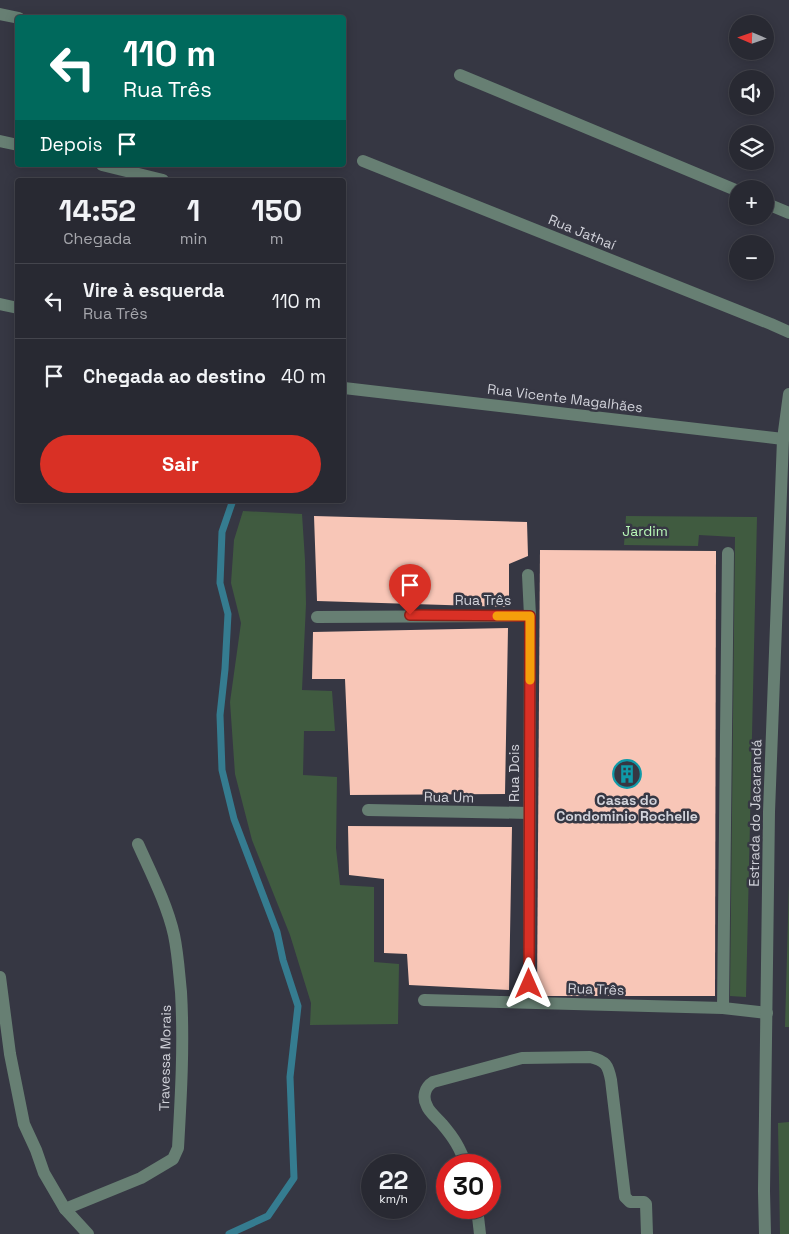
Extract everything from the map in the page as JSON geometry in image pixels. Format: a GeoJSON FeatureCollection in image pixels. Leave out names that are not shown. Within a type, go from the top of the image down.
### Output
{"type":"FeatureCollection","features":[{"type":"Feature","properties":{"kind":"street"},"geometry":{"type":"LineString","coordinates":[[0,14],[15,17]]}},
{"type":"Feature","properties":{"kind":"street"},"geometry":{"type":"LineString","coordinates":[[460,75],[729,187]]}},
{"type":"Feature","properties":{"kind":"street"},"geometry":{"type":"LineString","coordinates":[[0,141],[15,144]]}},
{"type":"Feature","properties":{"kind":"street","name":"Rua Jathaí"},"geometry":{"type":"LineString","coordinates":[[363,161],[789,332]]}},
{"type":"Feature","properties":{"kind":"street"},"geometry":{"type":"LineString","coordinates":[[110,167],[155,178]]}},
{"type":"Feature","properties":{"kind":"street"},"geometry":{"type":"LineString","coordinates":[[774,207],[789,213]]}},
{"type":"Feature","properties":{"kind":"street"},"geometry":{"type":"LineString","coordinates":[[0,304],[15,307]]}},
{"type":"Feature","properties":{"kind":"street","name":"Rua Vicente Magalhães"},"geometry":{"type":"LineString","coordinates":[[346,388],[783,439]]}},
{"type":"Feature","properties":{"kind":"street","name":"Estrada do Jacarandá"},"geometry":{"type":"LineString","coordinates":[[765,1234],[769,812],[783,439],[789,394]]}},
{"type":"Feature","properties":{"kind":"street"},"geometry":{"type":"LineString","coordinates":[[723,1008],[728,553]]}},
{"type":"Feature","properties":{"kind":"street","name":"Rua Dois"},"geometry":{"type":"LineString","coordinates":[[528,574],[530,616],[529,1002]]}},
{"type":"Feature","properties":{"kind":"street","name":"Rua Três"},"geometry":{"type":"LineString","coordinates":[[317,616],[530,616]]}},
{"type":"Feature","properties":{"kind":"street","name":"Rua Um"},"geometry":{"type":"LineString","coordinates":[[368,810],[529,813]]}},
{"type":"Feature","properties":{"kind":"street","name":"Travessa Morais"},"geometry":{"type":"LineString","coordinates":[[65,1209],[141,1178],[173,1159],[178,1148],[182,1021],[177,954],[168,915],[138,844]]}},
{"type":"Feature","properties":{"kind":"street"},"geometry":{"type":"LineString","coordinates":[[0,977],[10,1054],[24,1124],[44,1173],[65,1209],[88,1234]]}},
{"type":"Feature","properties":{"kind":"street","name":"Rua Três"},"geometry":{"type":"LineString","coordinates":[[424,1000],[723,1008],[767,1012]]}},
{"type":"Feature","properties":{"kind":"street"},"geometry":{"type":"LineString","coordinates":[[463,1154],[450,1134],[426,1106],[425,1093],[428,1086],[433,1082],[522,1058],[590,1057],[600,1060],[609,1071],[611,1080],[625,1197],[630,1202],[644,1202],[646,1204],[647,1234]]}},
{"type":"Feature","properties":{"kind":"street"},"geometry":{"type":"LineString","coordinates":[[478,1219],[480,1234]]}},
{"type":"Feature","properties":{"kind":"green space"},"geometry":{"type":"Polygon","coordinates":[[[243,511],[302,514],[306,604],[302,690],[332,691],[335,731],[304,731],[303,775],[337,777],[336,848],[340,885],[374,887],[374,962],[399,964],[398,1024],[310,1025],[311,1003],[290,935],[252,840],[235,774],[230,702],[241,623],[231,583],[234,540],[243,511]]]}},
{"type":"Feature","properties":{"kind":"green space","name":"Jardim"},"geometry":{"type":"Polygon","coordinates":[[[626,516],[757,517],[746,997],[730,996],[735,537],[699,535],[698,546],[624,545],[626,516]]]}},
{"type":"Feature","properties":{"kind":"green space"},"geometry":{"type":"Polygon","coordinates":[[[789,883],[789,1027],[785,1027],[789,883]]]}},
{"type":"Feature","properties":{"kind":"green space"},"geometry":{"type":"Polygon","coordinates":[[[789,1122],[789,1234],[780,1234],[778,1123],[789,1122]]]}},
{"type":"Feature","properties":{"kind":"building"},"geometry":{"type":"Polygon","coordinates":[[[314,516],[527,522],[528,556],[509,564],[509,607],[317,601],[314,516]]]}},
{"type":"Feature","properties":{"kind":"building","name":"Casas do Condominio Rochelle"},"geometry":{"type":"Polygon","coordinates":[[[540,550],[716,551],[715,996],[537,996],[540,550]]]}},
{"type":"Feature","properties":{"kind":"building"},"geometry":{"type":"Polygon","coordinates":[[[508,628],[505,794],[350,795],[345,679],[312,679],[313,632],[508,628]]]}},
{"type":"Feature","properties":{"kind":"building"},"geometry":{"type":"Polygon","coordinates":[[[348,826],[512,827],[509,990],[409,985],[407,954],[384,953],[384,879],[349,875],[348,826]]]}},
{"type":"Feature","properties":{"kind":"waterway"},"geometry":{"type":"LineString","coordinates":[[229,1234],[268,1216],[294,1178],[290,1077],[298,1006],[283,960],[277,932],[234,819],[222,770],[220,715],[228,614],[220,583],[222,532],[232,503]]}},
{"type":"Feature","properties":{"kind":"slow traffic"},"geometry":{"type":"LineString","coordinates":[[497,616],[530,616],[530,680]]}},
{"type":"Feature","properties":{"kind":"place","name":"Casas do Condominio Rochelle"},"geometry":{"type":"Point","coordinates":[627,774]}},
{"type":"Feature","properties":{"kind":"route"},"geometry":{"type":"LineString","coordinates":[[410,615],[530,616],[529,984]]}}]}
